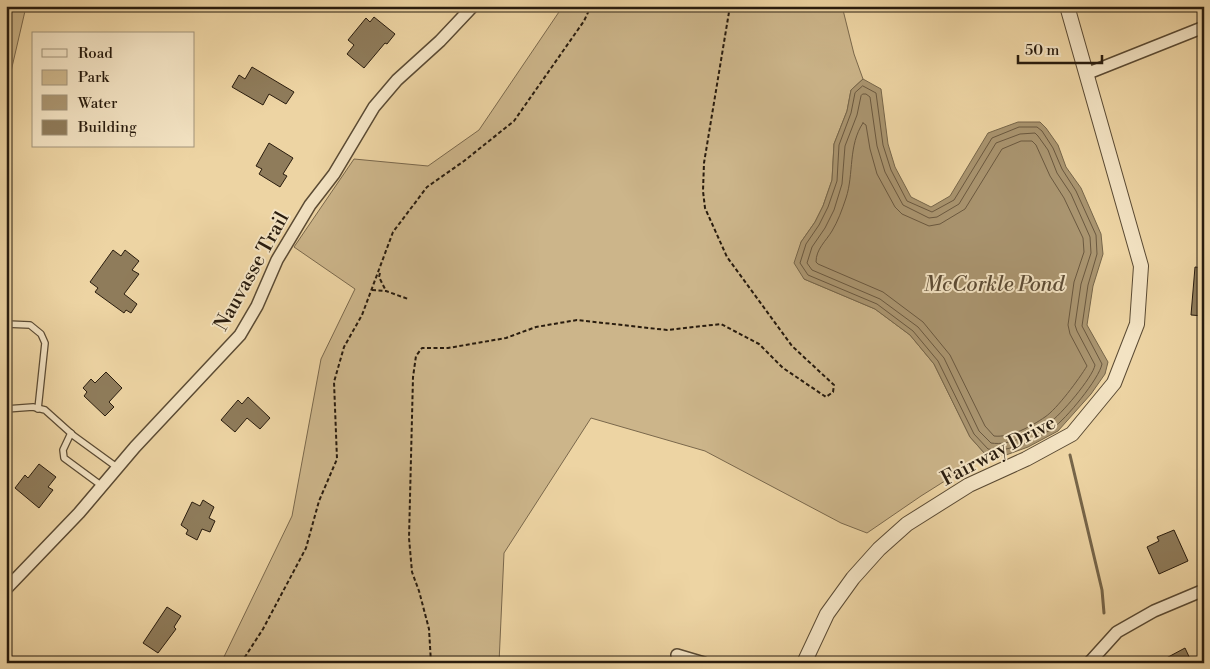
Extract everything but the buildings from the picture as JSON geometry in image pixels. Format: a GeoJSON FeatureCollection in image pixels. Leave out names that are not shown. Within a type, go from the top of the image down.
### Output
{"type":"FeatureCollection","features":[{"type":"Feature","properties":{"kind":"street","name":"Nauvasse Trail"},"geometry":{"type":"LineString","coordinates":[[6,589],[79,513],[240,335],[257,306],[277,260],[310,205],[334,174],[374,107],[398,80],[440,41],[473,6]]}},
{"type":"Feature","properties":{"kind":"street","name":"Fairway Drive"},"geometry":{"type":"LineString","coordinates":[[804,663],[828,614],[853,578],[879,549],[907,524],[969,485],[1026,459],[1072,434],[1114,383],[1137,324],[1141,266],[1067,6]]}},
{"type":"Feature","properties":{"kind":"street"},"geometry":{"type":"LineString","coordinates":[[1086,74],[1204,27]]}},
{"type":"Feature","properties":{"kind":"street"},"geometry":{"type":"LineString","coordinates":[[1089,663],[1117,632],[1154,611],[1204,590]]}},
{"type":"Feature","properties":{"kind":"street"},"geometry":{"type":"LineString","coordinates":[[677,655],[704,663]]}},
{"type":"Feature","properties":{"kind":"lane"},"geometry":{"type":"LineString","coordinates":[[6,324],[30,325],[41,334],[46,343],[38,409]]}},
{"type":"Feature","properties":{"kind":"lane"},"geometry":{"type":"LineString","coordinates":[[6,409],[33,407],[45,410],[118,468]]}},
{"type":"Feature","properties":{"kind":"lane"},"geometry":{"type":"LineString","coordinates":[[71,432],[63,450],[64,458],[102,486]]}},
{"type":"Feature","properties":{"kind":"path"},"geometry":{"type":"LineString","coordinates":[[241,663],[263,629],[306,548],[319,501],[337,459],[334,382],[344,347],[362,314],[393,232],[427,187],[464,161],[514,121],[584,21],[591,6]]}},
{"type":"Feature","properties":{"kind":"path"},"geometry":{"type":"LineString","coordinates":[[432,663],[429,629],[412,572],[409,538],[413,377],[416,356],[422,348],[448,348],[506,338],[536,328],[577,320],[667,330],[698,325],[721,324],[740,332],[759,344],[783,368],[826,397],[832,392],[834,385],[792,346],[727,257],[705,208],[703,191],[704,163],[730,6]]}},
{"type":"Feature","properties":{"kind":"path"},"geometry":{"type":"LineString","coordinates":[[380,268],[379,277],[386,291]]}},
{"type":"Feature","properties":{"kind":"path"},"geometry":{"type":"LineString","coordinates":[[372,290],[386,291],[408,299]]}},
{"type":"Feature","properties":{"kind":"green space"},"geometry":{"type":"Polygon","coordinates":[[[6,6],[24,6],[25,11],[6,93],[6,6]]]}},
{"type":"Feature","properties":{"kind":"green space"},"geometry":{"type":"Polygon","coordinates":[[[563,6],[842,6],[854,54],[863,79],[851,90],[847,111],[834,144],[832,180],[823,206],[815,222],[801,242],[804,279],[875,309],[910,335],[934,364],[970,437],[986,455],[867,533],[841,523],[705,451],[591,418],[504,553],[499,663],[221,663],[292,516],[321,359],[355,289],[294,247],[354,159],[428,166],[479,130],[563,6]]]}},
{"type":"Feature","properties":{"kind":"water","name":"McCorkle Pond"},"geometry":{"type":"Polygon","coordinates":[[[863,79],[881,89],[888,144],[895,167],[911,197],[931,207],[950,196],[988,133],[1018,122],[1040,122],[1046,128],[1058,145],[1066,167],[1081,188],[1101,234],[1103,254],[1093,286],[1087,325],[1108,362],[1105,374],[1091,394],[1058,431],[1028,447],[1006,455],[986,455],[970,437],[934,364],[910,335],[875,309],[804,279],[794,263],[801,242],[815,222],[823,206],[832,180],[834,144],[847,111],[851,90],[863,79]]]}},
{"type":"Feature","properties":{"kind":"waterway"},"geometry":{"type":"LineString","coordinates":[[1070,455],[1102,590],[1104,613]]}}]}
